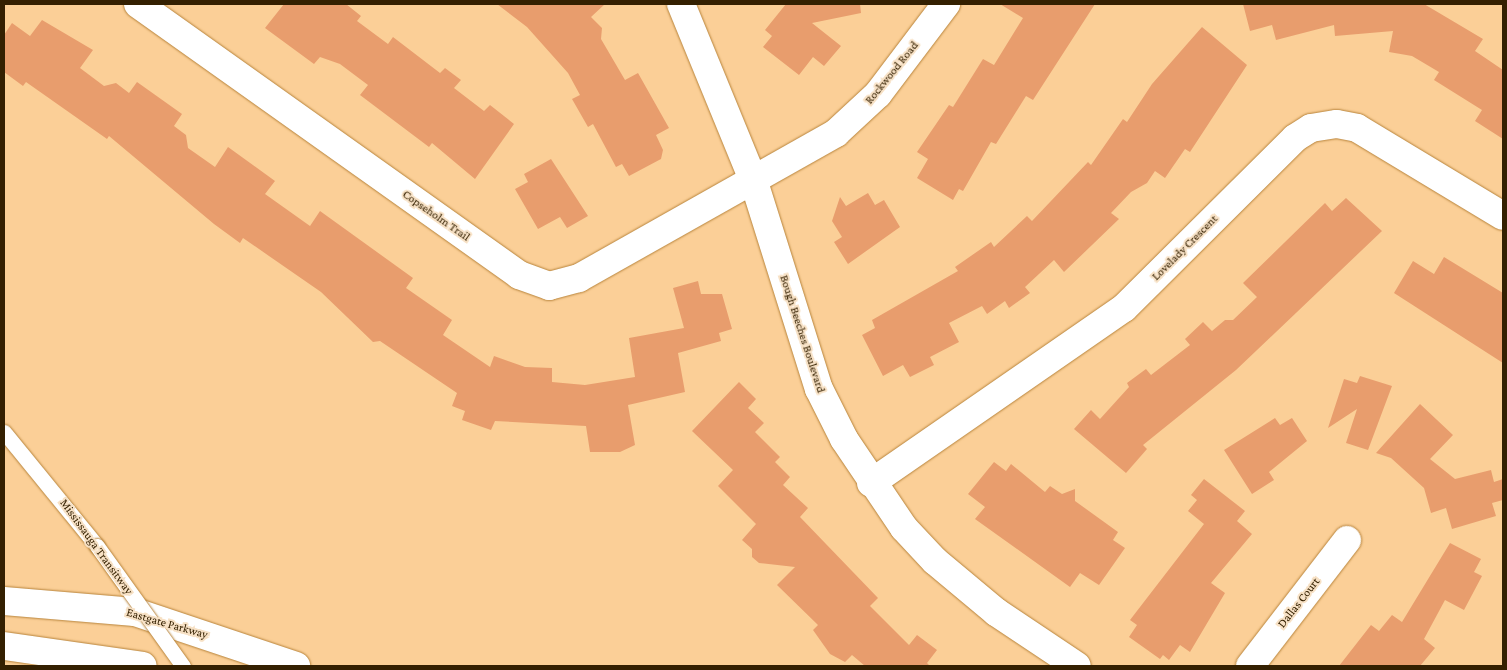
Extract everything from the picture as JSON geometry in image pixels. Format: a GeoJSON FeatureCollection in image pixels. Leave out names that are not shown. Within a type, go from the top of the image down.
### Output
{"type":"FeatureCollection","features":[{"type":"Feature","properties":{"kind":"street","name":"Copseholm Trail"},"geometry":{"type":"LineString","coordinates":[[138,4],[519,275],[538,284],[559,285],[580,278],[754,182]]}},
{"type":"Feature","properties":{"kind":"street","name":"Bough Beeches Boulevard"},"geometry":{"type":"LineString","coordinates":[[681,4],[754,182],[818,389],[871,483],[904,528],[966,589],[1077,666]]}},
{"type":"Feature","properties":{"kind":"street","name":"Rockwood Road"},"geometry":{"type":"LineString","coordinates":[[754,182],[836,133],[858,115],[946,4]]}},
{"type":"Feature","properties":{"kind":"street","name":"Lovelady Crescent"},"geometry":{"type":"LineString","coordinates":[[871,483],[1124,308],[1295,138],[1312,128],[1337,124],[1357,128],[1503,216]]}},
{"type":"Feature","properties":{"kind":"street","name":"Dallas Court"},"geometry":{"type":"LineString","coordinates":[[1250,666],[1348,540]]}},
{"type":"Feature","properties":{"kind":"street","name":"Eastgate Parkway"},"geometry":{"type":"LineString","coordinates":[[4,601],[135,612],[296,666]]}},
{"type":"Feature","properties":{"kind":"street"},"geometry":{"type":"LineString","coordinates":[[4,646],[143,666]]}},
{"type":"Feature","properties":{"kind":"lane","name":"Mississauga Transitway"},"geometry":{"type":"LineString","coordinates":[[4,432],[97,546],[183,666]]}},
{"type":"Feature","properties":{"kind":"building"},"geometry":{"type":"Polygon","coordinates":[[[284,4],[346,4],[361,16],[357,21],[388,44],[393,37],[440,73],[445,68],[461,80],[454,88],[484,111],[490,105],[514,124],[475,179],[432,143],[429,147],[360,95],[368,85],[340,64],[320,57],[314,64],[265,28],[284,4]]]}},
{"type":"Feature","properties":{"kind":"building"},"geometry":{"type":"Polygon","coordinates":[[[497,4],[605,4],[591,17],[602,28],[601,39],[625,80],[638,73],[669,128],[656,135],[663,150],[661,159],[629,176],[622,164],[616,167],[593,124],[588,127],[572,99],[580,95],[568,73],[527,27],[497,4]]]}},
{"type":"Feature","properties":{"kind":"building"},"geometry":{"type":"Polygon","coordinates":[[[786,4],[860,4],[861,13],[812,23],[841,46],[824,66],[813,57],[799,75],[763,47],[772,36],[765,30],[786,4]]]}},
{"type":"Feature","properties":{"kind":"building"},"geometry":{"type":"Polygon","coordinates":[[[1000,4],[1095,4],[1033,100],[1026,96],[996,144],[991,142],[963,191],[959,189],[953,200],[917,178],[928,159],[917,152],[949,105],[953,107],[983,59],[994,65],[1023,18],[1000,4]]]}},
{"type":"Feature","properties":{"kind":"building"},"geometry":{"type":"Polygon","coordinates":[[[1243,4],[1424,4],[1483,39],[1475,51],[1503,70],[1503,139],[1475,121],[1482,110],[1434,80],[1439,72],[1412,56],[1389,52],[1393,31],[1335,36],[1334,25],[1276,40],[1272,25],[1250,31],[1243,4]]]}},
{"type":"Feature","properties":{"kind":"building"},"geometry":{"type":"Polygon","coordinates":[[[42,20],[93,50],[80,68],[104,86],[116,83],[129,93],[137,82],[182,114],[174,126],[186,135],[188,148],[215,167],[228,147],[275,181],[265,194],[310,226],[320,211],[413,278],[406,288],[452,320],[443,335],[490,367],[494,356],[525,367],[552,368],[552,382],[585,385],[635,377],[629,338],[684,328],[673,288],[698,281],[701,294],[722,294],[732,329],[719,333],[721,341],[678,353],[685,392],[628,405],[635,445],[620,452],[590,452],[586,426],[495,421],[491,430],[462,420],[465,411],[452,406],[457,393],[380,341],[373,342],[321,292],[243,238],[240,243],[214,224],[109,136],[107,139],[26,82],[23,86],[4,72],[4,35],[12,23],[30,36],[42,20]]]}},
{"type":"Feature","properties":{"kind":"building"},"geometry":{"type":"Polygon","coordinates":[[[1202,27],[1247,65],[1190,152],[1185,149],[1165,178],[1155,171],[1147,183],[1131,192],[1111,213],[1119,219],[1064,272],[1054,260],[1025,287],[1030,293],[1009,308],[1005,301],[987,314],[982,306],[949,323],[959,342],[930,357],[934,365],[910,377],[903,365],[883,376],[862,335],[875,328],[872,320],[958,271],[955,267],[991,242],[994,247],[1027,216],[1032,221],[1088,162],[1091,165],[1123,119],[1127,122],[1152,84],[1202,27]]]}},
{"type":"Feature","properties":{"kind":"building"},"geometry":{"type":"Polygon","coordinates":[[[551,159],[588,216],[567,228],[560,217],[538,229],[515,189],[528,182],[524,174],[551,159]]]}},
{"type":"Feature","properties":{"kind":"building"},"geometry":{"type":"Polygon","coordinates":[[[868,193],[875,205],[884,200],[900,227],[848,264],[834,242],[842,237],[832,221],[840,197],[846,206],[868,193]]]}},
{"type":"Feature","properties":{"kind":"building"},"geometry":{"type":"Polygon","coordinates":[[[1346,198],[1382,231],[1236,370],[1143,445],[1147,449],[1126,473],[1074,429],[1091,410],[1100,419],[1129,387],[1127,383],[1146,369],[1151,375],[1190,345],[1185,339],[1203,322],[1212,331],[1225,320],[1233,320],[1257,297],[1243,283],[1325,203],[1332,211],[1346,198]]]}},
{"type":"Feature","properties":{"kind":"building"},"geometry":{"type":"Polygon","coordinates":[[[1444,257],[1503,293],[1503,363],[1394,293],[1413,261],[1434,274],[1444,257]]]}},
{"type":"Feature","properties":{"kind":"building"},"geometry":{"type":"Polygon","coordinates":[[[1360,376],[1392,386],[1368,450],[1346,443],[1357,409],[1328,428],[1344,379],[1357,383],[1360,376]]]}},
{"type":"Feature","properties":{"kind":"building"},"geometry":{"type":"Polygon","coordinates":[[[739,382],[756,399],[748,408],[764,423],[755,432],[780,457],[775,462],[790,477],[783,485],[808,508],[800,517],[878,598],[870,606],[909,645],[917,635],[937,650],[927,663],[930,666],[865,666],[852,655],[845,662],[830,654],[813,630],[818,625],[777,585],[795,567],[759,563],[752,557],[752,549],[742,540],[756,524],[718,486],[733,470],[692,431],[739,382]]]}},
{"type":"Feature","properties":{"kind":"building"},"geometry":{"type":"Polygon","coordinates":[[[1420,404],[1453,435],[1430,459],[1455,479],[1491,470],[1494,482],[1503,479],[1503,500],[1492,503],[1496,516],[1452,529],[1446,508],[1431,513],[1424,488],[1391,458],[1376,453],[1420,404]]]}},
{"type":"Feature","properties":{"kind":"building"},"geometry":{"type":"Polygon","coordinates":[[[1275,418],[1280,425],[1292,418],[1307,441],[1269,472],[1274,480],[1252,494],[1224,450],[1275,418]]]}},
{"type":"Feature","properties":{"kind":"building"},"geometry":{"type":"Polygon","coordinates":[[[994,462],[1006,471],[1011,464],[1045,492],[1050,486],[1062,494],[1075,489],[1075,501],[1118,532],[1113,540],[1125,548],[1099,585],[1080,573],[1070,587],[975,519],[985,507],[968,494],[994,462]]]}},
{"type":"Feature","properties":{"kind":"building"},"geometry":{"type":"Polygon","coordinates":[[[1204,479],[1245,511],[1237,521],[1252,534],[1211,583],[1225,593],[1190,652],[1180,645],[1169,660],[1163,655],[1160,659],[1129,637],[1137,625],[1130,620],[1204,524],[1188,511],[1197,500],[1191,495],[1204,479]]]}},
{"type":"Feature","properties":{"kind":"building"},"geometry":{"type":"Polygon","coordinates":[[[1450,543],[1481,559],[1474,572],[1482,576],[1464,610],[1445,600],[1424,639],[1435,648],[1420,666],[1339,666],[1371,625],[1379,631],[1392,615],[1402,622],[1450,543]]]}}]}
